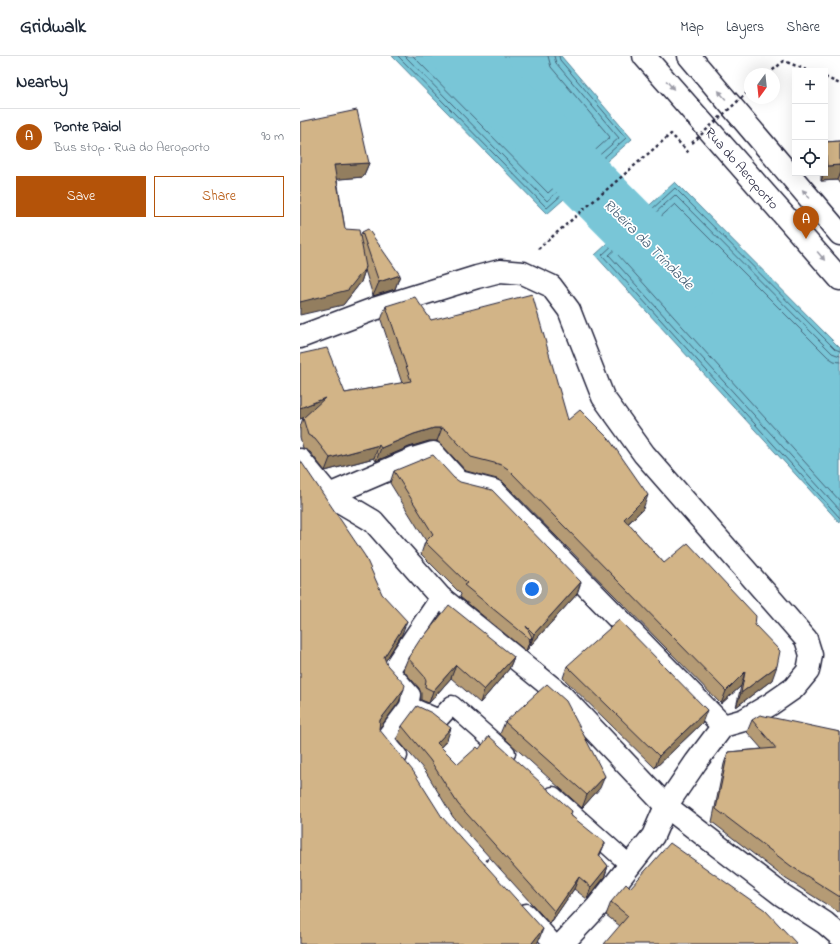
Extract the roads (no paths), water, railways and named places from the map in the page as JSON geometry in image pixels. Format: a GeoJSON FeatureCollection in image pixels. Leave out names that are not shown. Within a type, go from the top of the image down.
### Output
{"type":"FeatureCollection","features":[{"type":"Feature","properties":{"kind":"street","name":"Rua do Aeroporto"},"geometry":{"type":"LineString","coordinates":[[644,56],[840,279]]}},
{"type":"Feature","properties":{"kind":"street"},"geometry":{"type":"LineString","coordinates":[[689,56],[840,234]]}},
{"type":"Feature","properties":{"kind":"street"},"geometry":{"type":"LineString","coordinates":[[300,337],[374,309],[500,271],[523,273],[551,286],[569,310],[603,397],[623,427],[644,454],[806,639],[811,655],[808,671],[794,688],[771,704],[744,720],[723,726],[666,806],[653,836],[631,866],[597,907],[562,944]]}},
{"type":"Feature","properties":{"kind":"street"},"geometry":{"type":"LineString","coordinates":[[329,495],[413,459],[433,453],[459,482],[494,491],[723,726]]}},
{"type":"Feature","properties":{"kind":"street"},"geometry":{"type":"LineString","coordinates":[[300,460],[329,495],[373,521],[440,597],[561,695],[666,806],[782,895],[825,923],[840,936]]}},
{"type":"Feature","properties":{"kind":"lane"},"geometry":{"type":"LineString","coordinates":[[408,767],[384,739],[410,706],[411,695],[390,671],[440,597]]}},
{"type":"Feature","properties":{"kind":"lane"},"geometry":{"type":"LineString","coordinates":[[410,706],[439,719],[452,705],[515,762]]}},
{"type":"Feature","properties":{"kind":"lane"},"geometry":{"type":"LineString","coordinates":[[538,783],[631,866]]}},
{"type":"Feature","properties":{"kind":"lane"},"geometry":{"type":"LineString","coordinates":[[513,899],[554,944]]}},
{"type":"Feature","properties":{"kind":"water"},"geometry":{"type":"Polygon","coordinates":[[[392,56],[561,56],[632,139],[547,214],[392,56]]]}},
{"type":"Feature","properties":{"kind":"water"},"geometry":{"type":"Polygon","coordinates":[[[675,182],[840,348],[840,523],[595,255],[675,182]]]}},
{"type":"Feature","properties":{"kind":"waterway","name":"Ribeira da Trindade"},"geometry":{"type":"LineString","coordinates":[[462,56],[685,281]]}},
{"type":"Feature","properties":{"kind":"place","name":"Ponte Paiol"},"geometry":{"type":"Point","coordinates":[806,239]}}]}
